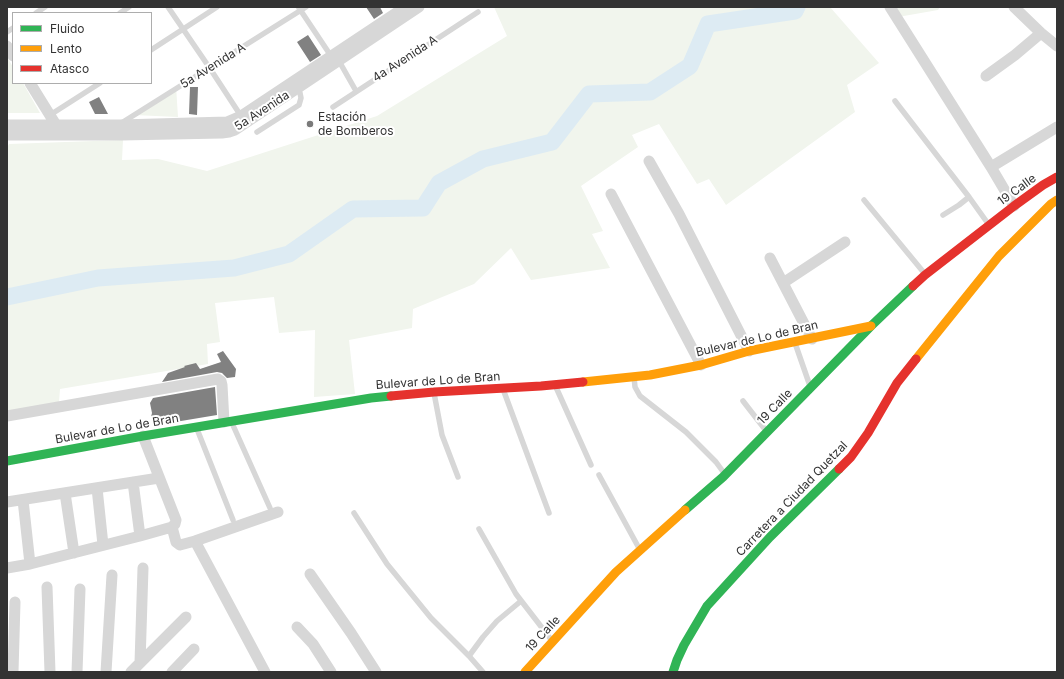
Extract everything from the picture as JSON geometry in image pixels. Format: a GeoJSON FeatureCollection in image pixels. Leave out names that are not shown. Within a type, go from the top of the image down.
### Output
{"type":"FeatureCollection","features":[{"type":"Feature","properties":{"kind":"street","name":"5a Avenida"},"geometry":{"type":"LineString","coordinates":[[7,130],[56,125],[220,123],[232,120],[317,70],[405,7]]}},
{"type":"Feature","properties":{"kind":"street","name":"5a Avenida"},"geometry":{"type":"LineString","coordinates":[[335,58],[419,7]]}},
{"type":"Feature","properties":{"kind":"street"},"geometry":{"type":"LineString","coordinates":[[890,7],[1014,206]]}},
{"type":"Feature","properties":{"kind":"street"},"geometry":{"type":"LineString","coordinates":[[1014,7],[1057,46]]}},
{"type":"Feature","properties":{"kind":"street"},"geometry":{"type":"LineString","coordinates":[[986,76],[1015,55],[1041,33]]}},
{"type":"Feature","properties":{"kind":"street","name":"5a Avenida"},"geometry":{"type":"LineString","coordinates":[[7,130],[121,135],[229,132],[236,130],[298,88],[317,70]]}},
{"type":"Feature","properties":{"kind":"street"},"geometry":{"type":"LineString","coordinates":[[31,84],[56,125]]}},
{"type":"Feature","properties":{"kind":"street"},"geometry":{"type":"LineString","coordinates":[[991,167],[1057,127]]}},
{"type":"Feature","properties":{"kind":"street"},"geometry":{"type":"LineString","coordinates":[[649,162],[679,214],[749,352]]}},
{"type":"Feature","properties":{"kind":"street","name":"19 Calle"},"geometry":{"type":"LineString","coordinates":[[525,672],[616,572],[725,474],[871,326],[926,275],[1014,206],[1057,177]]}},
{"type":"Feature","properties":{"kind":"street"},"geometry":{"type":"LineString","coordinates":[[611,194],[701,365]]}},
{"type":"Feature","properties":{"kind":"street","name":"Carretera a Ciudad Quetzal"},"geometry":{"type":"LineString","coordinates":[[673,672],[684,645],[707,606],[770,538],[851,457],[868,433],[896,383],[999,256],[1051,204],[1057,200]]}},
{"type":"Feature","properties":{"kind":"street"},"geometry":{"type":"LineString","coordinates":[[783,283],[845,242]]}},
{"type":"Feature","properties":{"kind":"street"},"geometry":{"type":"LineString","coordinates":[[770,258],[812,339]]}},
{"type":"Feature","properties":{"kind":"street","name":"Bulevar de Lo de Bran"},"geometry":{"type":"LineString","coordinates":[[7,461],[143,436],[371,398],[434,392],[555,385],[650,375],[701,365],[749,352],[871,326]]}},
{"type":"Feature","properties":{"kind":"street"},"geometry":{"type":"LineString","coordinates":[[7,416],[218,379],[221,381],[222,385],[228,422]]}},
{"type":"Feature","properties":{"kind":"street"},"geometry":{"type":"LineString","coordinates":[[7,568],[30,564],[172,527],[176,520],[143,436]]}},
{"type":"Feature","properties":{"kind":"street"},"geometry":{"type":"LineString","coordinates":[[7,502],[159,478]]}},
{"type":"Feature","properties":{"kind":"street"},"geometry":{"type":"LineString","coordinates":[[132,482],[140,536]]}},
{"type":"Feature","properties":{"kind":"street"},"geometry":{"type":"LineString","coordinates":[[97,488],[103,545]]}},
{"type":"Feature","properties":{"kind":"street"},"geometry":{"type":"LineString","coordinates":[[65,493],[74,552]]}},
{"type":"Feature","properties":{"kind":"street"},"geometry":{"type":"LineString","coordinates":[[23,500],[30,564]]}},
{"type":"Feature","properties":{"kind":"street"},"geometry":{"type":"LineString","coordinates":[[172,527],[176,542],[180,545],[195,541],[274,510]]}},
{"type":"Feature","properties":{"kind":"street"},"geometry":{"type":"LineString","coordinates":[[195,541],[265,672]]}},
{"type":"Feature","properties":{"kind":"street"},"geometry":{"type":"LineString","coordinates":[[140,663],[143,568]]}},
{"type":"Feature","properties":{"kind":"street"},"geometry":{"type":"LineString","coordinates":[[310,574],[376,672]]}},
{"type":"Feature","properties":{"kind":"street"},"geometry":{"type":"LineString","coordinates":[[106,672],[112,575]]}},
{"type":"Feature","properties":{"kind":"street"},"geometry":{"type":"LineString","coordinates":[[47,587],[50,672]]}},
{"type":"Feature","properties":{"kind":"street"},"geometry":{"type":"LineString","coordinates":[[77,672],[80,589]]}},
{"type":"Feature","properties":{"kind":"street"},"geometry":{"type":"LineString","coordinates":[[13,672],[15,602]]}},
{"type":"Feature","properties":{"kind":"street"},"geometry":{"type":"LineString","coordinates":[[131,672],[186,617]]}},
{"type":"Feature","properties":{"kind":"street"},"geometry":{"type":"LineString","coordinates":[[297,627],[313,644],[331,672]]}},
{"type":"Feature","properties":{"kind":"street"},"geometry":{"type":"LineString","coordinates":[[172,672],[194,649]]}},
{"type":"Feature","properties":{"kind":"lane"},"geometry":{"type":"LineString","coordinates":[[168,7],[240,116]]}},
{"type":"Feature","properties":{"kind":"lane"},"geometry":{"type":"LineString","coordinates":[[152,49],[217,7]]}},
{"type":"Feature","properties":{"kind":"lane"},"geometry":{"type":"LineString","coordinates":[[302,8],[356,91]]}},
{"type":"Feature","properties":{"kind":"lane","name":"5a Avenida A"},"geometry":{"type":"LineString","coordinates":[[120,125],[302,8]]}},
{"type":"Feature","properties":{"kind":"lane","name":"4a Avenida A"},"geometry":{"type":"LineString","coordinates":[[333,107],[478,12]]}},
{"type":"Feature","properties":{"kind":"lane"},"geometry":{"type":"LineString","coordinates":[[50,116],[98,84]]}},
{"type":"Feature","properties":{"kind":"lane"},"geometry":{"type":"LineString","coordinates":[[257,132],[299,105],[301,98],[298,88]]}},
{"type":"Feature","properties":{"kind":"lane"},"geometry":{"type":"LineString","coordinates":[[895,101],[990,225]]}},
{"type":"Feature","properties":{"kind":"lane"},"geometry":{"type":"LineString","coordinates":[[943,215],[969,197]]}},
{"type":"Feature","properties":{"kind":"lane"},"geometry":{"type":"LineString","coordinates":[[864,200],[926,275]]}},
{"type":"Feature","properties":{"kind":"lane"},"geometry":{"type":"LineString","coordinates":[[795,342],[811,388]]}},
{"type":"Feature","properties":{"kind":"lane"},"geometry":{"type":"LineString","coordinates":[[634,376],[635,387],[640,396],[686,432],[716,462],[725,474]]}},
{"type":"Feature","properties":{"kind":"lane"},"geometry":{"type":"LineString","coordinates":[[555,385],[591,465]]}},
{"type":"Feature","properties":{"kind":"lane"},"geometry":{"type":"LineString","coordinates":[[503,388],[549,513]]}},
{"type":"Feature","properties":{"kind":"lane"},"geometry":{"type":"LineString","coordinates":[[434,392],[442,435],[458,477]]}},
{"type":"Feature","properties":{"kind":"lane"},"geometry":{"type":"LineString","coordinates":[[743,401],[767,432]]}},
{"type":"Feature","properties":{"kind":"lane"},"geometry":{"type":"LineString","coordinates":[[228,422],[233,426],[274,510]]}},
{"type":"Feature","properties":{"kind":"lane"},"geometry":{"type":"LineString","coordinates":[[196,427],[233,520]]}},
{"type":"Feature","properties":{"kind":"lane"},"geometry":{"type":"LineString","coordinates":[[599,475],[640,550]]}},
{"type":"Feature","properties":{"kind":"lane"},"geometry":{"type":"LineString","coordinates":[[354,513],[387,564],[431,618],[483,672]]}},
{"type":"Feature","properties":{"kind":"lane"},"geometry":{"type":"LineString","coordinates":[[479,529],[516,594],[553,642]]}},
{"type":"Feature","properties":{"kind":"lane"},"geometry":{"type":"LineString","coordinates":[[469,656],[483,637],[498,621],[521,601]]}},
{"type":"Feature","properties":{"kind":"shaded area"},"geometry":{"type":"Polygon","coordinates":[[[494,7],[830,7],[879,63],[847,85],[855,112],[726,205],[709,179],[697,184],[659,124],[632,135],[638,147],[581,186],[603,231],[592,234],[610,268],[531,280],[511,248],[474,284],[413,309],[412,328],[349,340],[355,394],[314,397],[315,330],[279,333],[274,297],[215,303],[220,342],[207,344],[208,364],[60,389],[59,402],[7,413],[7,148],[9,144],[123,140],[122,160],[158,159],[207,171],[377,116],[507,36],[494,7]]]}},
{"type":"Feature","properties":{"kind":"shaded area"},"geometry":{"type":"Polygon","coordinates":[[[892,7],[940,7],[938,10],[898,17],[892,7]]]}},
{"type":"Feature","properties":{"kind":"shaded area"},"geometry":{"type":"Polygon","coordinates":[[[7,57],[12,65],[12,84],[24,84],[40,113],[7,113],[7,57]]]}},
{"type":"Feature","properties":{"kind":"shaded area"},"geometry":{"type":"Polygon","coordinates":[[[176,86],[178,117],[134,115],[176,86]]]}},
{"type":"Feature","properties":{"kind":"building"},"geometry":{"type":"Polygon","coordinates":[[[366,7],[380,7],[383,13],[374,19],[366,7]]]}},
{"type":"Feature","properties":{"kind":"building"},"geometry":{"type":"Polygon","coordinates":[[[308,35],[321,55],[310,62],[297,42],[308,35]]]}},
{"type":"Feature","properties":{"kind":"building"},"geometry":{"type":"Polygon","coordinates":[[[190,87],[198,87],[197,115],[189,114],[190,87]]]}},
{"type":"Feature","properties":{"kind":"building"},"geometry":{"type":"Polygon","coordinates":[[[99,97],[108,114],[95,114],[89,102],[99,97]]]}},
{"type":"Feature","properties":{"kind":"building"},"geometry":{"type":"Polygon","coordinates":[[[223,351],[236,369],[235,377],[227,378],[222,373],[217,372],[162,382],[168,373],[185,367],[184,366],[196,363],[200,369],[221,362],[217,354],[223,351]]]}},
{"type":"Feature","properties":{"kind":"building"},"geometry":{"type":"Polygon","coordinates":[[[215,387],[217,415],[163,424],[151,417],[152,413],[150,403],[153,398],[215,387]]]}},
{"type":"Feature","properties":{"kind":"waterway"},"geometry":{"type":"LineString","coordinates":[[7,297],[98,278],[234,268],[289,254],[353,209],[423,208],[439,183],[483,159],[552,142],[589,94],[650,92],[690,66],[708,24],[795,11],[797,7]]}},
{"type":"Feature","properties":{"kind":"traffic: fast"},"geometry":{"type":"LineString","coordinates":[[685,510],[723,477],[871,326],[913,286]]}},
{"type":"Feature","properties":{"kind":"traffic: fast"},"geometry":{"type":"LineString","coordinates":[[7,461],[143,436],[371,398],[391,396]]}},
{"type":"Feature","properties":{"kind":"traffic: fast"},"geometry":{"type":"LineString","coordinates":[[673,672],[684,645],[707,606],[770,537],[839,469]]}},
{"type":"Feature","properties":{"kind":"traffic: slow"},"geometry":{"type":"LineString","coordinates":[[916,359],[999,256],[1051,204],[1057,200]]}},
{"type":"Feature","properties":{"kind":"traffic: slow"},"geometry":{"type":"LineString","coordinates":[[583,382],[650,375],[701,365],[749,351],[871,326]]}},
{"type":"Feature","properties":{"kind":"traffic: slow"},"geometry":{"type":"LineString","coordinates":[[525,672],[616,572],[685,510]]}},
{"type":"Feature","properties":{"kind":"traffic: jam"},"geometry":{"type":"LineString","coordinates":[[913,286],[1014,206],[1057,177]]}},
{"type":"Feature","properties":{"kind":"traffic: jam"},"geometry":{"type":"LineString","coordinates":[[839,469],[851,457],[868,433],[897,383],[916,359]]}},
{"type":"Feature","properties":{"kind":"traffic: jam"},"geometry":{"type":"LineString","coordinates":[[391,396],[583,382]]}},
{"type":"Feature","properties":{"kind":"place","name":"Estación de Bomberos"},"geometry":{"type":"Point","coordinates":[310,124]}}]}
